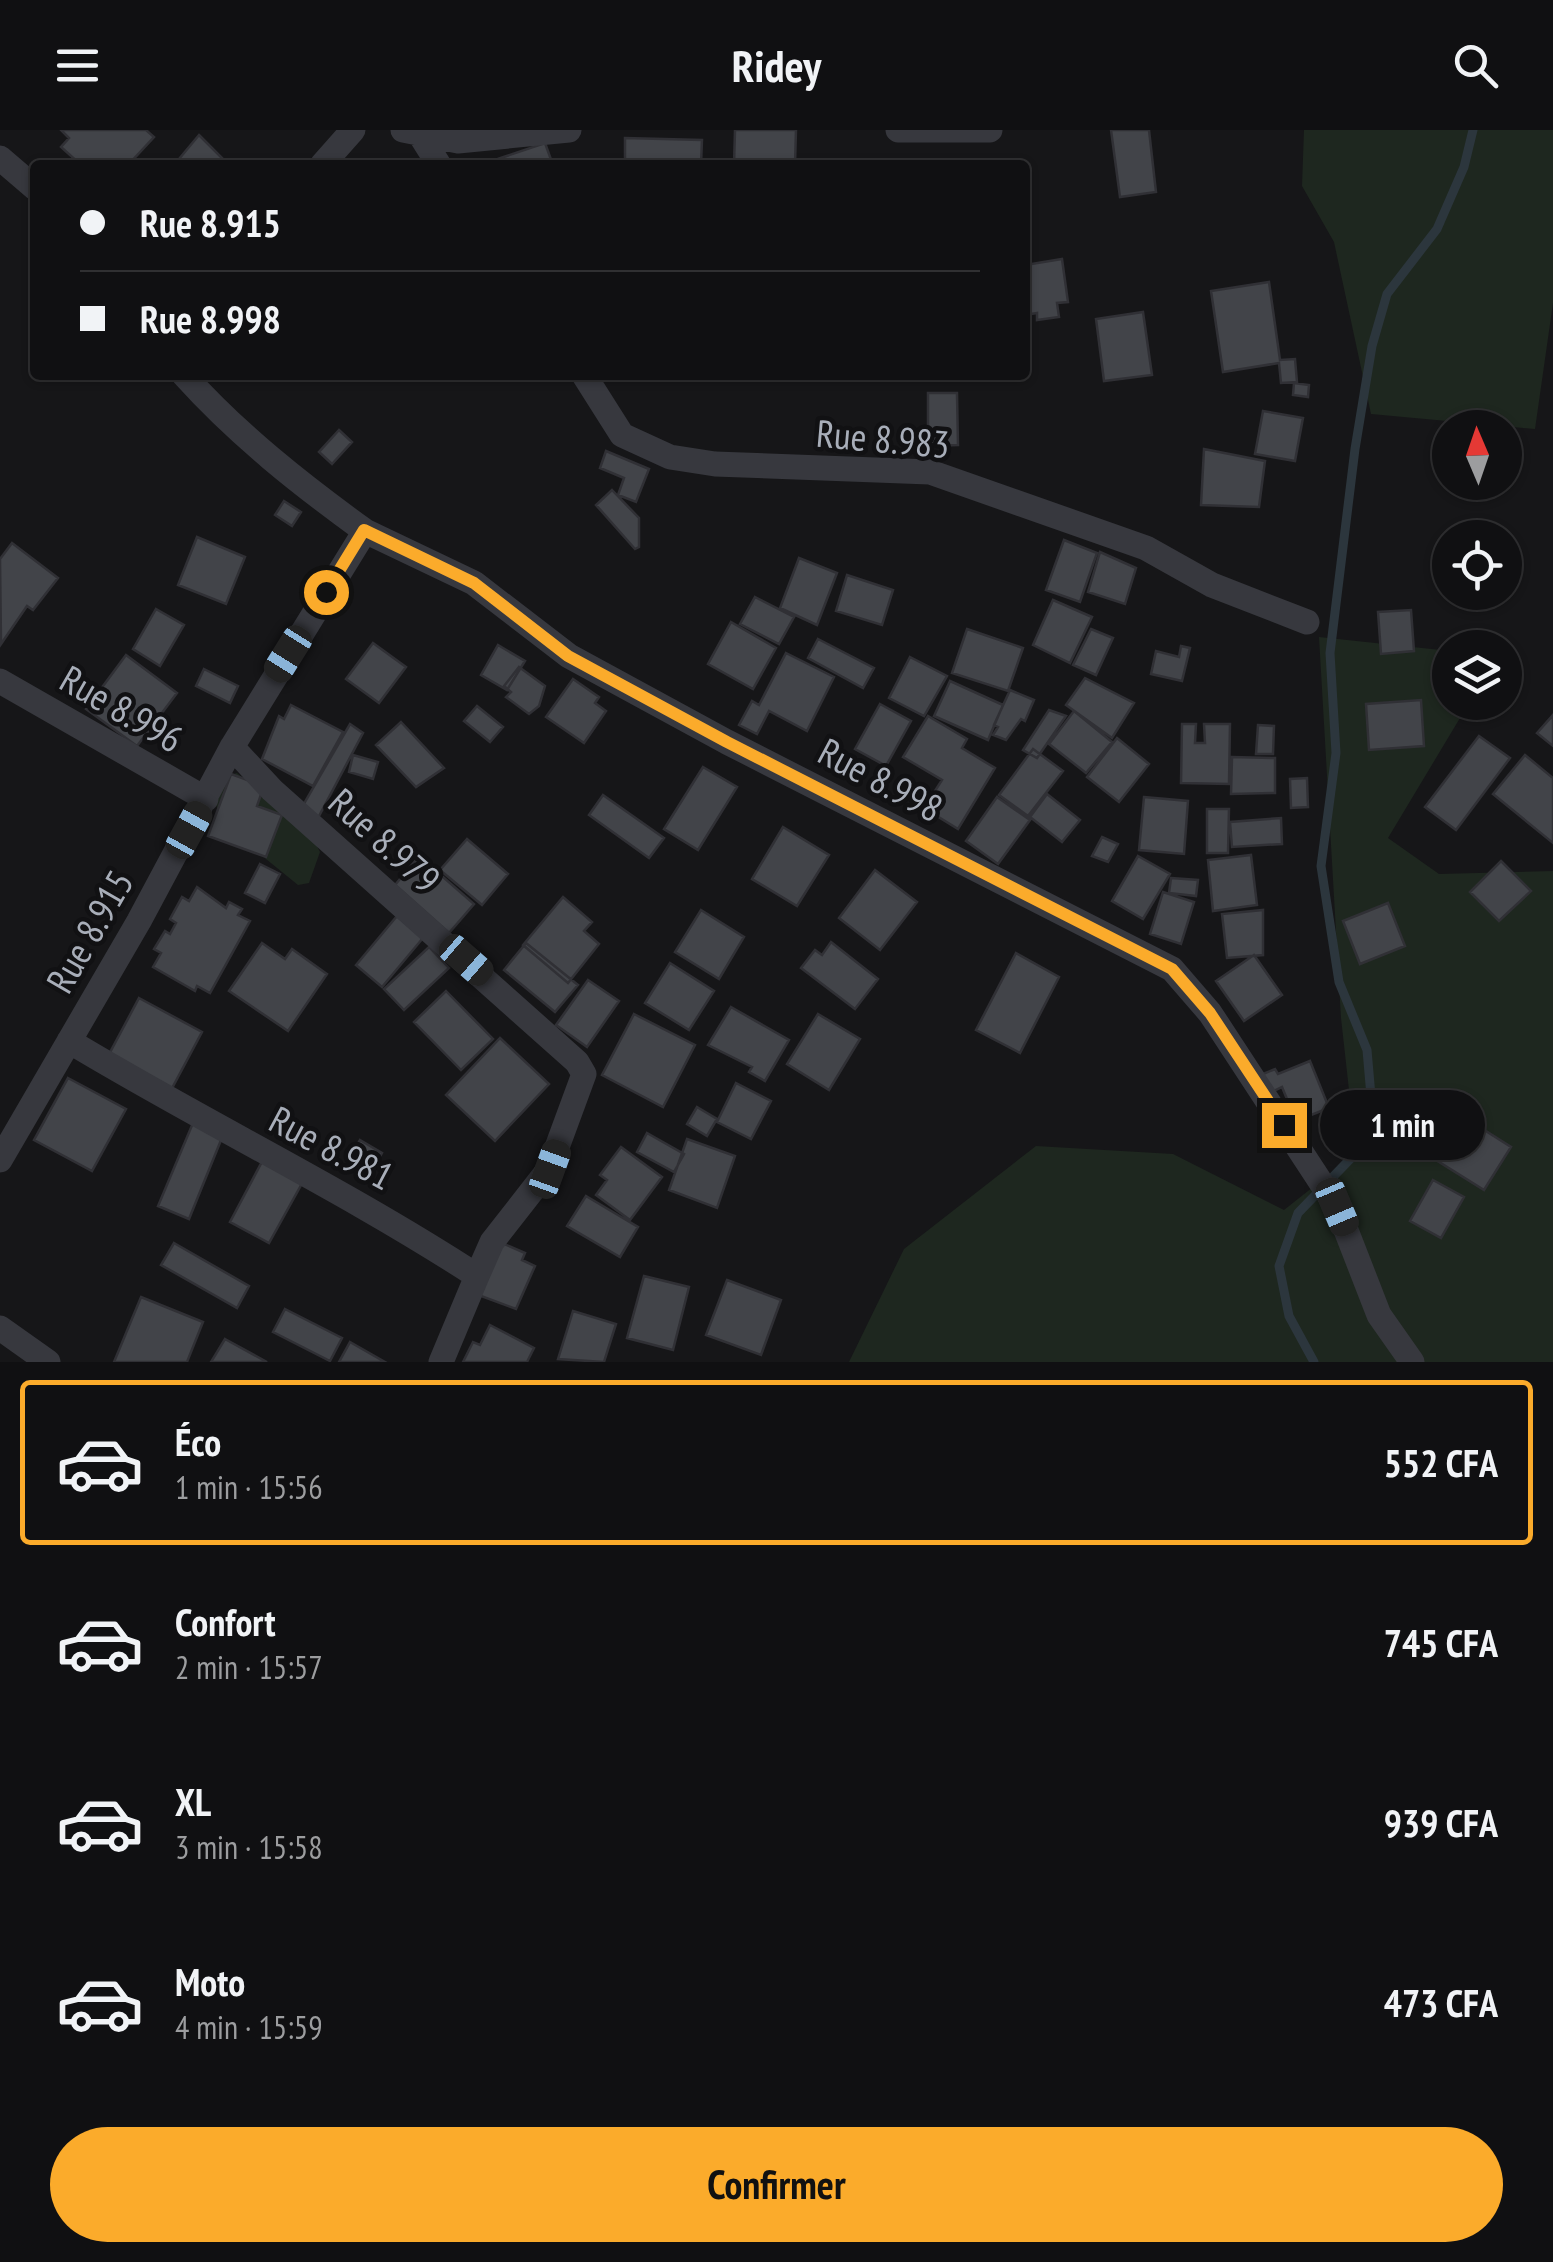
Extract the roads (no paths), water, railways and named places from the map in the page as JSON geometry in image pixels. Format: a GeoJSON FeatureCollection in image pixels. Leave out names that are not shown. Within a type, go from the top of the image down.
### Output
{"type":"FeatureCollection","features":[{"type":"Feature","properties":{"kind":"street"},"geometry":{"type":"LineString","coordinates":[[326,160],[353,130]]}},
{"type":"Feature","properties":{"kind":"street"},"geometry":{"type":"LineString","coordinates":[[411,132],[458,140],[569,130]]}},
{"type":"Feature","properties":{"kind":"street"},"geometry":{"type":"LineString","coordinates":[[898,130],[990,130]]}},
{"type":"Feature","properties":{"kind":"street"},"geometry":{"type":"LineString","coordinates":[[411,132],[435,160]]}},
{"type":"Feature","properties":{"kind":"street"},"geometry":{"type":"LineString","coordinates":[[0,158],[30,184]]}},
{"type":"Feature","properties":{"kind":"street"},"geometry":{"type":"LineString","coordinates":[[188,380],[220,415],[303,486],[364,530]]}},
{"type":"Feature","properties":{"kind":"street","name":"Rue 8.983"},"geometry":{"type":"LineString","coordinates":[[587,380],[622,435],[670,457],[715,464],[930,472],[1146,548],[1212,584],[1307,622]]}},
{"type":"Feature","properties":{"kind":"street","name":"Rue 8.915"},"geometry":{"type":"LineString","coordinates":[[0,1160],[232,747],[364,530]]}},
{"type":"Feature","properties":{"kind":"street","name":"Rue 8.998"},"geometry":{"type":"LineString","coordinates":[[364,530],[474,583],[568,656],[727,742],[1172,969],[1210,1013],[1337,1207],[1379,1315],[1412,1362]]}},
{"type":"Feature","properties":{"kind":"street","name":"Rue 8.996"},"geometry":{"type":"LineString","coordinates":[[0,681],[206,799]]}},
{"type":"Feature","properties":{"kind":"street","name":"Rue 8.979"},"geometry":{"type":"LineString","coordinates":[[232,747],[272,790],[486,979],[577,1062],[584,1074],[550,1169],[492,1242],[477,1276]]}},
{"type":"Feature","properties":{"kind":"street","name":"Rue 8.981"},"geometry":{"type":"LineString","coordinates":[[68,1041],[194,1116],[410,1232],[477,1276]]}},
{"type":"Feature","properties":{"kind":"street"},"geometry":{"type":"LineString","coordinates":[[441,1362],[477,1276]]}},
{"type":"Feature","properties":{"kind":"street"},"geometry":{"type":"LineString","coordinates":[[0,1328],[48,1362]]}},
{"type":"Feature","properties":{"kind":"waterway"},"geometry":{"type":"LineString","coordinates":[[1314,1362],[1289,1316],[1279,1266],[1298,1213],[1356,1153],[1371,1096],[1367,1050],[1339,982],[1321,866],[1336,753],[1330,653],[1355,449],[1372,346],[1387,294],[1437,229],[1464,167],[1473,130]]}}]}
